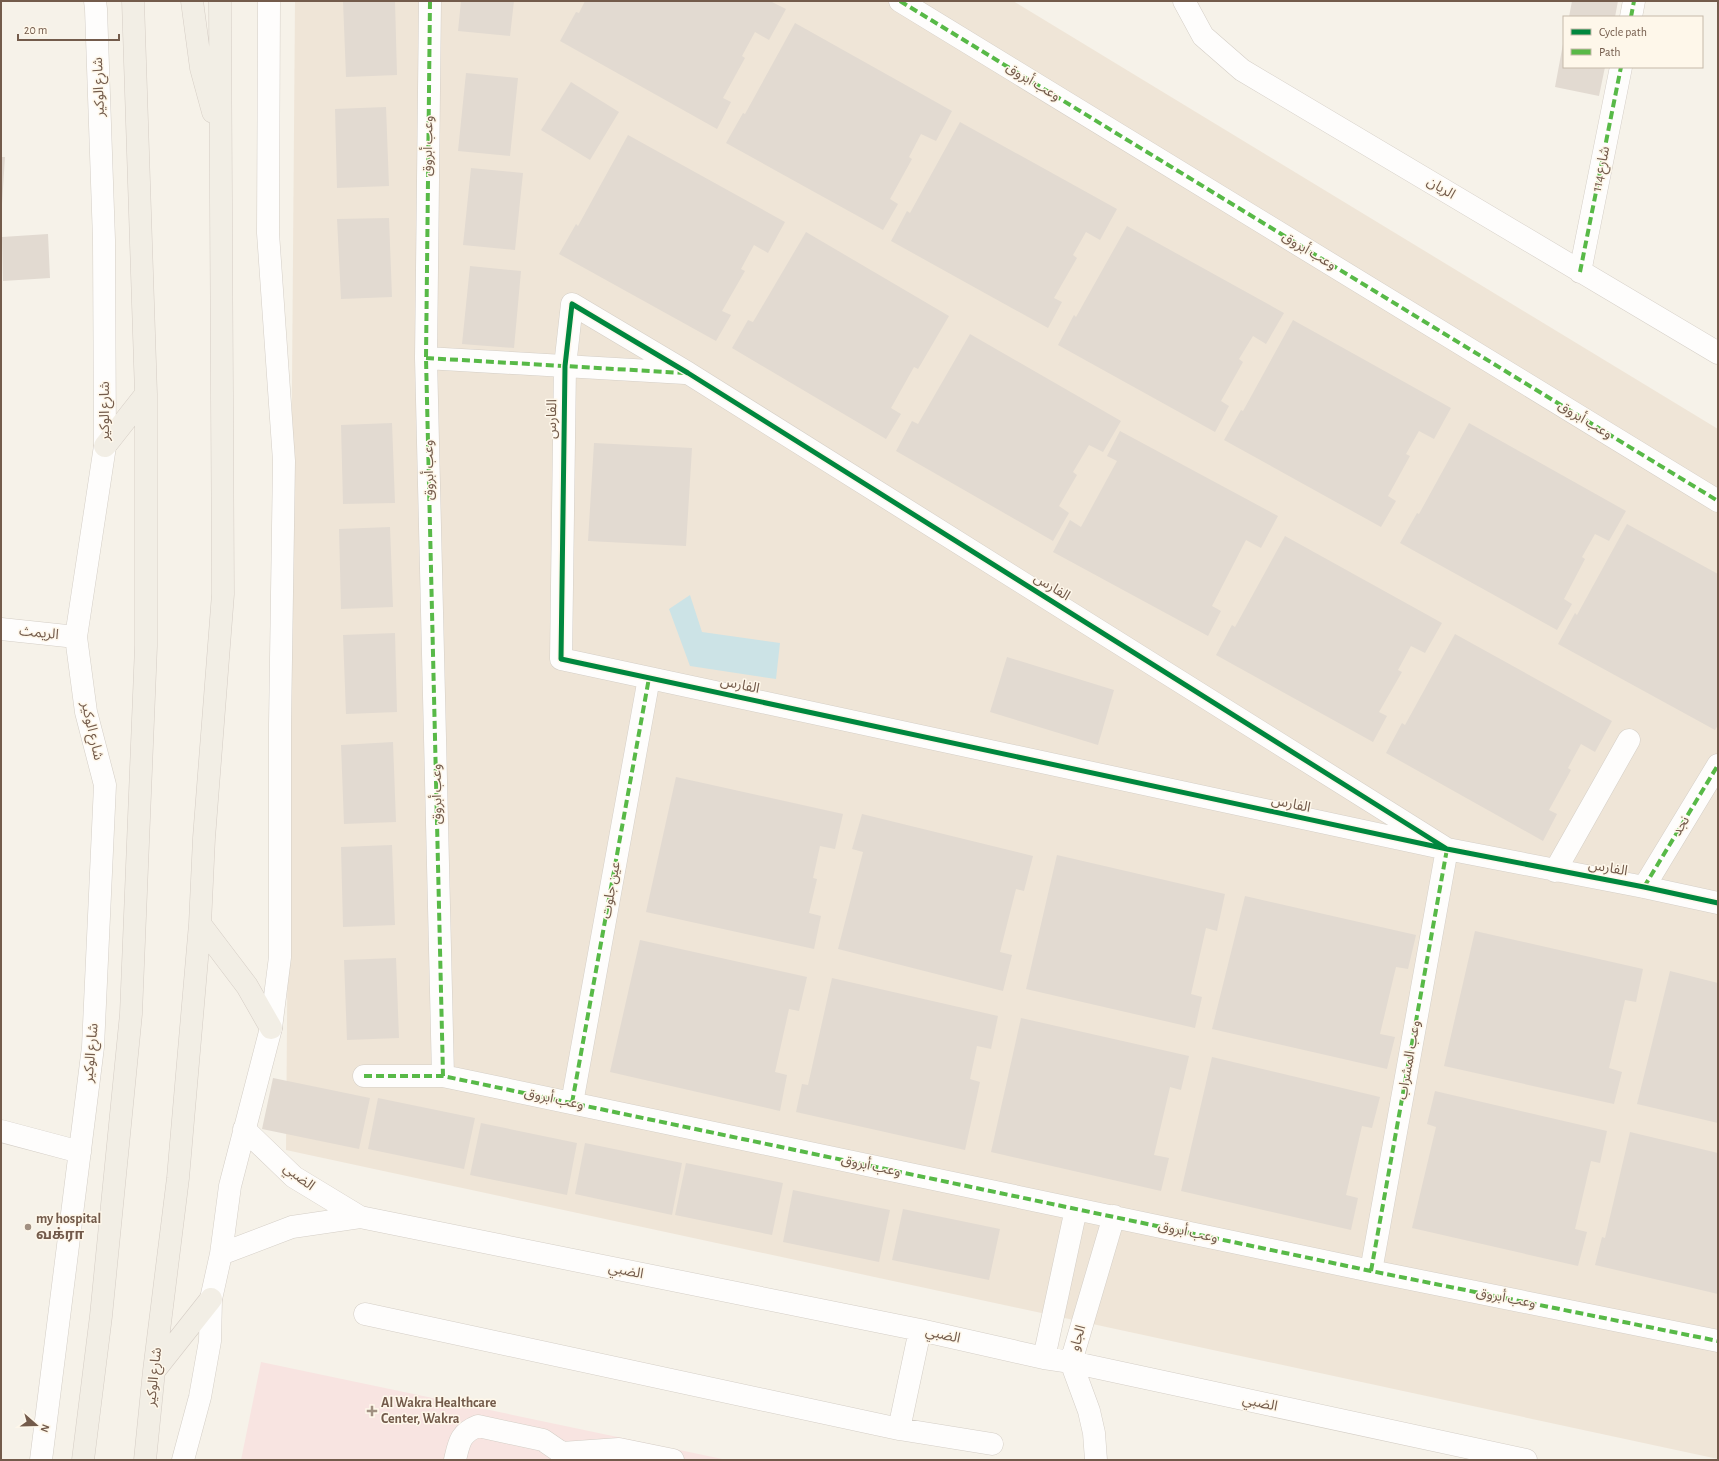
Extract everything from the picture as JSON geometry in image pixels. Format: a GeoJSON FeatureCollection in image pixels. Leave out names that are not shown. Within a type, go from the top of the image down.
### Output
{"type":"FeatureCollection","features":[{"type":"Feature","properties":{"kind":"main road"},"geometry":{"type":"LineString","coordinates":[[84,1460],[101,1316],[132,1014],[146,646],[146,394],[133,1]]}},
{"type":"Feature","properties":{"kind":"main road"},"geometry":{"type":"LineString","coordinates":[[192,1],[201,68],[221,142]]}},
{"type":"Feature","properties":{"kind":"main road","name":"شارع الوكير"},"geometry":{"type":"LineString","coordinates":[[145,1460],[154,1371],[178,1178],[200,924],[204,838],[223,594],[220,1]]}},
{"type":"Feature","properties":{"kind":"main road"},"geometry":{"type":"LineString","coordinates":[[105,446],[146,394]]}},
{"type":"Feature","properties":{"kind":"main road"},"geometry":{"type":"LineString","coordinates":[[200,924],[247,986],[272,1028]]}},
{"type":"Feature","properties":{"kind":"main road"},"geometry":{"type":"LineString","coordinates":[[154,1371],[212,1299]]}},
{"type":"Feature","properties":{"kind":"street","name":"شارع الوكير"},"geometry":{"type":"LineString","coordinates":[[41,1460],[93,1047],[106,785],[86,712],[76,637],[105,446],[104,240],[95,1]]}},
{"type":"Feature","properties":{"kind":"street"},"geometry":{"type":"LineString","coordinates":[[183,1460],[200,1397],[210,1341],[212,1299],[221,1254],[230,1186],[272,1028],[280,957],[280,725],[284,461],[268,233],[269,1]]}},
{"type":"Feature","properties":{"kind":"street","name":"وعب أبروق"},"geometry":{"type":"LineString","coordinates":[[430,1],[426,358],[443,1076],[1371,1271],[1718,1341]]}},
{"type":"Feature","properties":{"kind":"street","name":"وعب أبروق"},"geometry":{"type":"LineString","coordinates":[[900,1],[1718,501]]}},
{"type":"Feature","properties":{"kind":"street","name":"الريان"},"geometry":{"type":"LineString","coordinates":[[1184,1],[1202,36],[1242,70],[1718,354]]}},
{"type":"Feature","properties":{"kind":"street"},"geometry":{"type":"LineString","coordinates":[[1631,16],[1634,1]]}},
{"type":"Feature","properties":{"kind":"street","name":"شارع 114"},"geometry":{"type":"LineString","coordinates":[[1580,272],[1621,68]]}},
{"type":"Feature","properties":{"kind":"street","name":"الفارس"},"geometry":{"type":"LineString","coordinates":[[1447,849],[688,374],[572,304],[565,366],[561,659],[1447,849],[1644,887],[1718,903]]}},
{"type":"Feature","properties":{"kind":"street","name":"الفارس"},"geometry":{"type":"LineString","coordinates":[[426,358],[688,374]]}},
{"type":"Feature","properties":{"kind":"street","name":"الريمث"},"geometry":{"type":"LineString","coordinates":[[1,629],[76,637]]}},
{"type":"Feature","properties":{"kind":"street","name":"عين جلوت"},"geometry":{"type":"LineString","coordinates":[[572,1102],[649,678]]}},
{"type":"Feature","properties":{"kind":"street"},"geometry":{"type":"LineString","coordinates":[[1555,871],[1629,740]]}},
{"type":"Feature","properties":{"kind":"street","name":"نجد"},"geometry":{"type":"LineString","coordinates":[[1644,887],[1718,765]]}},
{"type":"Feature","properties":{"kind":"street","name":"وعب المشراب"},"geometry":{"type":"LineString","coordinates":[[1371,1271],[1447,849]]}},
{"type":"Feature","properties":{"kind":"street"},"geometry":{"type":"LineString","coordinates":[[364,1076],[443,1076]]}},
{"type":"Feature","properties":{"kind":"street","name":"الضبي"},"geometry":{"type":"LineString","coordinates":[[244,1129],[294,1177],[360,1217]]}},
{"type":"Feature","properties":{"kind":"street"},"geometry":{"type":"LineString","coordinates":[[1,1131],[80,1152]]}},
{"type":"Feature","properties":{"kind":"street","name":"الجاو"},"geometry":{"type":"LineString","coordinates":[[1044,1358],[1076,1209]]}},
{"type":"Feature","properties":{"kind":"street","name":"الجاو"},"geometry":{"type":"LineString","coordinates":[[1096,1460],[1094,1433],[1089,1411],[1070,1362],[1114,1216]]}},
{"type":"Feature","properties":{"kind":"street","name":"الضبي"},"geometry":{"type":"LineString","coordinates":[[221,1254],[292,1227],[360,1217],[920,1330],[1044,1358],[1070,1362],[1526,1460]]}},
{"type":"Feature","properties":{"kind":"street"},"geometry":{"type":"LineString","coordinates":[[365,1314],[899,1429],[992,1444]]}},
{"type":"Feature","properties":{"kind":"street"},"geometry":{"type":"LineString","coordinates":[[899,1429],[920,1330]]}},
{"type":"Feature","properties":{"kind":"street"},"geometry":{"type":"LineString","coordinates":[[455,1460],[459,1441],[468,1430],[478,1426],[543,1440],[561,1457],[618,1449],[673,1460]]}},
{"type":"Feature","properties":{"kind":"shaded area"},"geometry":{"type":"Polygon","coordinates":[[[295,1],[1013,1],[1718,429],[1718,1459],[286,1150],[295,1]]]}},
{"type":"Feature","properties":{"kind":"shaded area","name":"Al Wakra Healthcare Center, Wakra"},"geometry":{"type":"Polygon","coordinates":[[[261,1362],[727,1460],[241,1460],[261,1362]]]}},
{"type":"Feature","properties":{"kind":"water"},"geometry":{"type":"Polygon","coordinates":[[[690,595],[702,632],[780,643],[776,679],[690,666],[669,609],[690,595]]]}},
{"type":"Feature","properties":{"kind":"building"},"geometry":{"type":"Polygon","coordinates":[[[343,1],[395,1],[397,75],[346,77],[343,1]]]}},
{"type":"Feature","properties":{"kind":"building"},"geometry":{"type":"Polygon","coordinates":[[[461,1],[514,1],[510,36],[458,31],[461,1]]]}},
{"type":"Feature","properties":{"kind":"building"},"geometry":{"type":"Polygon","coordinates":[[[585,1],[770,1],[786,9],[769,40],[755,32],[742,56],[745,58],[723,98],[731,102],[717,129],[560,41],[576,12],[579,13],[585,1]]]}},
{"type":"Feature","properties":{"kind":"building"},"geometry":{"type":"Polygon","coordinates":[[[1572,1],[1618,1],[1615,16],[1569,16],[1572,1]]]}},
{"type":"Feature","properties":{"kind":"building"},"geometry":{"type":"Polygon","coordinates":[[[795,23],[952,111],[936,141],[921,134],[909,157],[912,159],[890,199],[898,204],[883,230],[726,143],[743,113],[745,114],[795,23]]]}},
{"type":"Feature","properties":{"kind":"building"},"geometry":{"type":"Polygon","coordinates":[[[1563,44],[1563,68],[1605,68],[1599,96],[1555,87],[1563,44]]]}},
{"type":"Feature","properties":{"kind":"building"},"geometry":{"type":"Polygon","coordinates":[[[466,73],[518,78],[510,156],[458,151],[466,73]]]}},
{"type":"Feature","properties":{"kind":"building"},"geometry":{"type":"Polygon","coordinates":[[[571,82],[619,112],[590,160],[541,130],[571,82]]]}},
{"type":"Feature","properties":{"kind":"building"},"geometry":{"type":"Polygon","coordinates":[[[386,107],[389,186],[337,188],[335,109],[386,107]]]}},
{"type":"Feature","properties":{"kind":"building"},"geometry":{"type":"Polygon","coordinates":[[[960,122],[1117,209],[1100,240],[1086,232],[1073,255],[1077,258],[1054,298],[1062,302],[1048,328],[891,241],[907,211],[910,213],[960,122]]]}},
{"type":"Feature","properties":{"kind":"building"},"geometry":{"type":"Polygon","coordinates":[[[628,135],[785,222],[768,253],[754,245],[741,269],[745,271],[722,311],[731,315],[716,341],[559,254],[576,224],[578,226],[628,135]]]}},
{"type":"Feature","properties":{"kind":"building"},"geometry":{"type":"Polygon","coordinates":[[[1,157],[5,157],[2,204],[1,204],[1,157]]]}},
{"type":"Feature","properties":{"kind":"building"},"geometry":{"type":"Polygon","coordinates":[[[471,168],[523,173],[515,250],[463,245],[471,168]]]}},
{"type":"Feature","properties":{"kind":"building"},"geometry":{"type":"Polygon","coordinates":[[[389,218],[392,297],[341,299],[337,219],[389,218]]]}},
{"type":"Feature","properties":{"kind":"building"},"geometry":{"type":"Polygon","coordinates":[[[1127,226],[1284,313],[1266,344],[1253,336],[1239,359],[1243,362],[1221,401],[1229,406],[1215,432],[1058,345],[1074,315],[1076,317],[1127,226]]]}},
{"type":"Feature","properties":{"kind":"building"},"geometry":{"type":"Polygon","coordinates":[[[806,232],[949,316],[918,369],[914,367],[891,408],[901,414],[886,439],[732,348],[748,320],[753,322],[806,232]]]}},
{"type":"Feature","properties":{"kind":"building"},"geometry":{"type":"Polygon","coordinates":[[[48,234],[50,278],[3,281],[2,237],[48,234]]]}},
{"type":"Feature","properties":{"kind":"building"},"geometry":{"type":"Polygon","coordinates":[[[470,266],[521,271],[514,348],[462,344],[470,266]]]}},
{"type":"Feature","properties":{"kind":"building"},"geometry":{"type":"Polygon","coordinates":[[[1293,320],[1451,408],[1434,439],[1419,431],[1406,454],[1410,456],[1388,496],[1396,501],[1381,527],[1224,440],[1241,410],[1243,411],[1293,320]]]}},
{"type":"Feature","properties":{"kind":"building"},"geometry":{"type":"Polygon","coordinates":[[[970,334],[1121,421],[1103,452],[1089,445],[1073,472],[1077,475],[1059,506],[1069,513],[1053,541],[896,451],[912,421],[918,424],[970,334]]]}},
{"type":"Feature","properties":{"kind":"building"},"geometry":{"type":"Polygon","coordinates":[[[392,423],[395,503],[343,504],[341,425],[392,423]]]}},
{"type":"Feature","properties":{"kind":"building"},"geometry":{"type":"Polygon","coordinates":[[[1469,423],[1626,511],[1609,541],[1595,534],[1582,557],[1585,559],[1564,599],[1572,604],[1557,630],[1400,543],[1417,513],[1419,514],[1469,423]]]}},
{"type":"Feature","properties":{"kind":"building"},"geometry":{"type":"Polygon","coordinates":[[[1120,431],[1278,516],[1261,548],[1246,540],[1212,606],[1221,611],[1208,636],[1053,552],[1070,520],[1081,527],[1117,461],[1107,456],[1120,431]]]}},
{"type":"Feature","properties":{"kind":"building"},"geometry":{"type":"Polygon","coordinates":[[[594,443],[692,448],[686,546],[588,541],[594,443]]]}},
{"type":"Feature","properties":{"kind":"building"},"geometry":{"type":"Polygon","coordinates":[[[1627,524],[1718,574],[1718,725],[1715,730],[1558,644],[1575,613],[1577,615],[1627,524]]]}},
{"type":"Feature","properties":{"kind":"building"},"geometry":{"type":"Polygon","coordinates":[[[390,527],[393,607],[341,609],[339,529],[390,527]]]}},
{"type":"Feature","properties":{"kind":"building"},"geometry":{"type":"Polygon","coordinates":[[[1285,536],[1442,623],[1425,653],[1411,646],[1398,670],[1402,672],[1379,712],[1387,716],[1373,742],[1216,655],[1232,625],[1235,627],[1285,536]]]}},
{"type":"Feature","properties":{"kind":"building"},"geometry":{"type":"Polygon","coordinates":[[[395,633],[397,712],[346,714],[343,635],[395,633]]]}},
{"type":"Feature","properties":{"kind":"building"},"geometry":{"type":"Polygon","coordinates":[[[1455,634],[1612,721],[1595,752],[1581,744],[1568,768],[1571,770],[1549,810],[1557,814],[1543,841],[1386,753],[1402,723],[1405,725],[1455,634]]]}},
{"type":"Feature","properties":{"kind":"building"},"geometry":{"type":"Polygon","coordinates":[[[1007,657],[1114,690],[1098,745],[990,712],[1007,657]]]}},
{"type":"Feature","properties":{"kind":"building"},"geometry":{"type":"Polygon","coordinates":[[[393,742],[396,822],[344,824],[341,745],[393,742]]]}},
{"type":"Feature","properties":{"kind":"building"},"geometry":{"type":"Polygon","coordinates":[[[676,777],[843,814],[835,849],[820,846],[813,878],[817,879],[809,913],[821,916],[814,949],[646,912],[676,777]]]}},
{"type":"Feature","properties":{"kind":"building"},"geometry":{"type":"Polygon","coordinates":[[[862,814],[1033,856],[1024,891],[1016,889],[1000,952],[1012,955],[1003,991],[838,949],[863,852],[852,849],[862,814]]]}},
{"type":"Feature","properties":{"kind":"building"},"geometry":{"type":"Polygon","coordinates":[[[392,845],[395,925],[343,927],[341,847],[392,845]]]}},
{"type":"Feature","properties":{"kind":"building"},"geometry":{"type":"Polygon","coordinates":[[[1057,855],[1225,894],[1217,931],[1206,928],[1191,994],[1202,997],[1195,1028],[1026,989],[1057,855]]]}},
{"type":"Feature","properties":{"kind":"building"},"geometry":{"type":"Polygon","coordinates":[[[1245,896],[1416,935],[1408,969],[1396,967],[1380,1034],[1395,1037],[1387,1069],[1212,1029],[1245,896]]]}},
{"type":"Feature","properties":{"kind":"building"},"geometry":{"type":"Polygon","coordinates":[[[1475,931],[1643,969],[1636,1002],[1625,1000],[1609,1068],[1622,1072],[1614,1104],[1444,1066],[1475,931]]]}},
{"type":"Feature","properties":{"kind":"building"},"geometry":{"type":"Polygon","coordinates":[[[640,940],[807,977],[799,1011],[789,1009],[775,1072],[787,1075],[780,1111],[610,1072],[640,940]]]}},
{"type":"Feature","properties":{"kind":"building"},"geometry":{"type":"Polygon","coordinates":[[[396,958],[399,1038],[347,1040],[344,960],[396,958]]]}},
{"type":"Feature","properties":{"kind":"building"},"geometry":{"type":"Polygon","coordinates":[[[1670,971],[1718,983],[1718,1123],[1637,1104],[1670,971]]]}},
{"type":"Feature","properties":{"kind":"building"},"geometry":{"type":"Polygon","coordinates":[[[832,978],[998,1016],[991,1049],[977,1046],[970,1079],[980,1082],[965,1150],[796,1112],[802,1084],[808,1085],[832,978]]]}},
{"type":"Feature","properties":{"kind":"building"},"geometry":{"type":"Polygon","coordinates":[[[1021,1018],[1189,1056],[1181,1090],[1170,1087],[1154,1155],[1169,1158],[1161,1191],[991,1152],[1021,1018]]]}},
{"type":"Feature","properties":{"kind":"building"},"geometry":{"type":"Polygon","coordinates":[[[1212,1057],[1380,1097],[1372,1128],[1362,1126],[1346,1195],[1358,1198],[1351,1230],[1181,1191],[1212,1057]]]}},
{"type":"Feature","properties":{"kind":"building"},"geometry":{"type":"Polygon","coordinates":[[[273,1078],[370,1098],[359,1149],[262,1129],[273,1078]]]}},
{"type":"Feature","properties":{"kind":"building"},"geometry":{"type":"Polygon","coordinates":[[[1435,1091],[1607,1131],[1600,1163],[1591,1161],[1575,1229],[1587,1232],[1578,1266],[1412,1228],[1436,1127],[1427,1124],[1435,1091]]]}},
{"type":"Feature","properties":{"kind":"building"},"geometry":{"type":"Polygon","coordinates":[[[378,1098],[475,1118],[464,1169],[368,1149],[378,1098]]]}},
{"type":"Feature","properties":{"kind":"building"},"geometry":{"type":"Polygon","coordinates":[[[481,1123],[577,1143],[567,1195],[470,1175],[481,1123]]]}},
{"type":"Feature","properties":{"kind":"building"},"geometry":{"type":"Polygon","coordinates":[[[1630,1132],[1718,1153],[1718,1294],[1595,1265],[1602,1237],[1605,1238],[1630,1132]]]}},
{"type":"Feature","properties":{"kind":"building"},"geometry":{"type":"Polygon","coordinates":[[[585,1143],[682,1163],[672,1215],[575,1194],[585,1143]]]}},
{"type":"Feature","properties":{"kind":"building"},"geometry":{"type":"Polygon","coordinates":[[[686,1163],[783,1183],[772,1235],[675,1215],[686,1163]]]}},
{"type":"Feature","properties":{"kind":"building"},"geometry":{"type":"Polygon","coordinates":[[[793,1190],[890,1210],[879,1262],[783,1242],[793,1190]]]}},
{"type":"Feature","properties":{"kind":"building"},"geometry":{"type":"Polygon","coordinates":[[[903,1209],[1000,1229],[989,1280],[892,1260],[903,1209]]]}},
{"type":"Feature","properties":{"kind":"marked path"},"geometry":{"type":"LineString","coordinates":[[430,1],[426,358],[443,1076],[1371,1271],[1718,1341]]}},
{"type":"Feature","properties":{"kind":"marked path"},"geometry":{"type":"LineString","coordinates":[[900,1],[1718,501]]}},
{"type":"Feature","properties":{"kind":"marked path"},"geometry":{"type":"LineString","coordinates":[[1631,16],[1634,1]]}},
{"type":"Feature","properties":{"kind":"marked path"},"geometry":{"type":"LineString","coordinates":[[1580,272],[1621,68]]}},
{"type":"Feature","properties":{"kind":"marked path"},"geometry":{"type":"LineString","coordinates":[[426,358],[684,373]]}},
{"type":"Feature","properties":{"kind":"marked path"},"geometry":{"type":"LineString","coordinates":[[572,1103],[649,678]]}},
{"type":"Feature","properties":{"kind":"marked path"},"geometry":{"type":"LineString","coordinates":[[1644,887],[1718,765]]}},
{"type":"Feature","properties":{"kind":"marked path"},"geometry":{"type":"LineString","coordinates":[[1371,1271],[1447,849]]}},
{"type":"Feature","properties":{"kind":"marked path"},"geometry":{"type":"LineString","coordinates":[[364,1076],[443,1076]]}},
{"type":"Feature","properties":{"kind":"cycle path"},"geometry":{"type":"LineString","coordinates":[[1447,849],[688,373],[572,304],[565,366],[561,659],[1447,849],[1644,887],[1718,903]]}},
{"type":"Feature","properties":{"kind":"place","name":"my hospital வக்ரா"},"geometry":{"type":"Point","coordinates":[28,1227]}},
{"type":"Feature","properties":{"kind":"place","name":"Al Wakra Healthcare Center, Wakra"},"geometry":{"type":"Point","coordinates":[372,1411]}}]}
